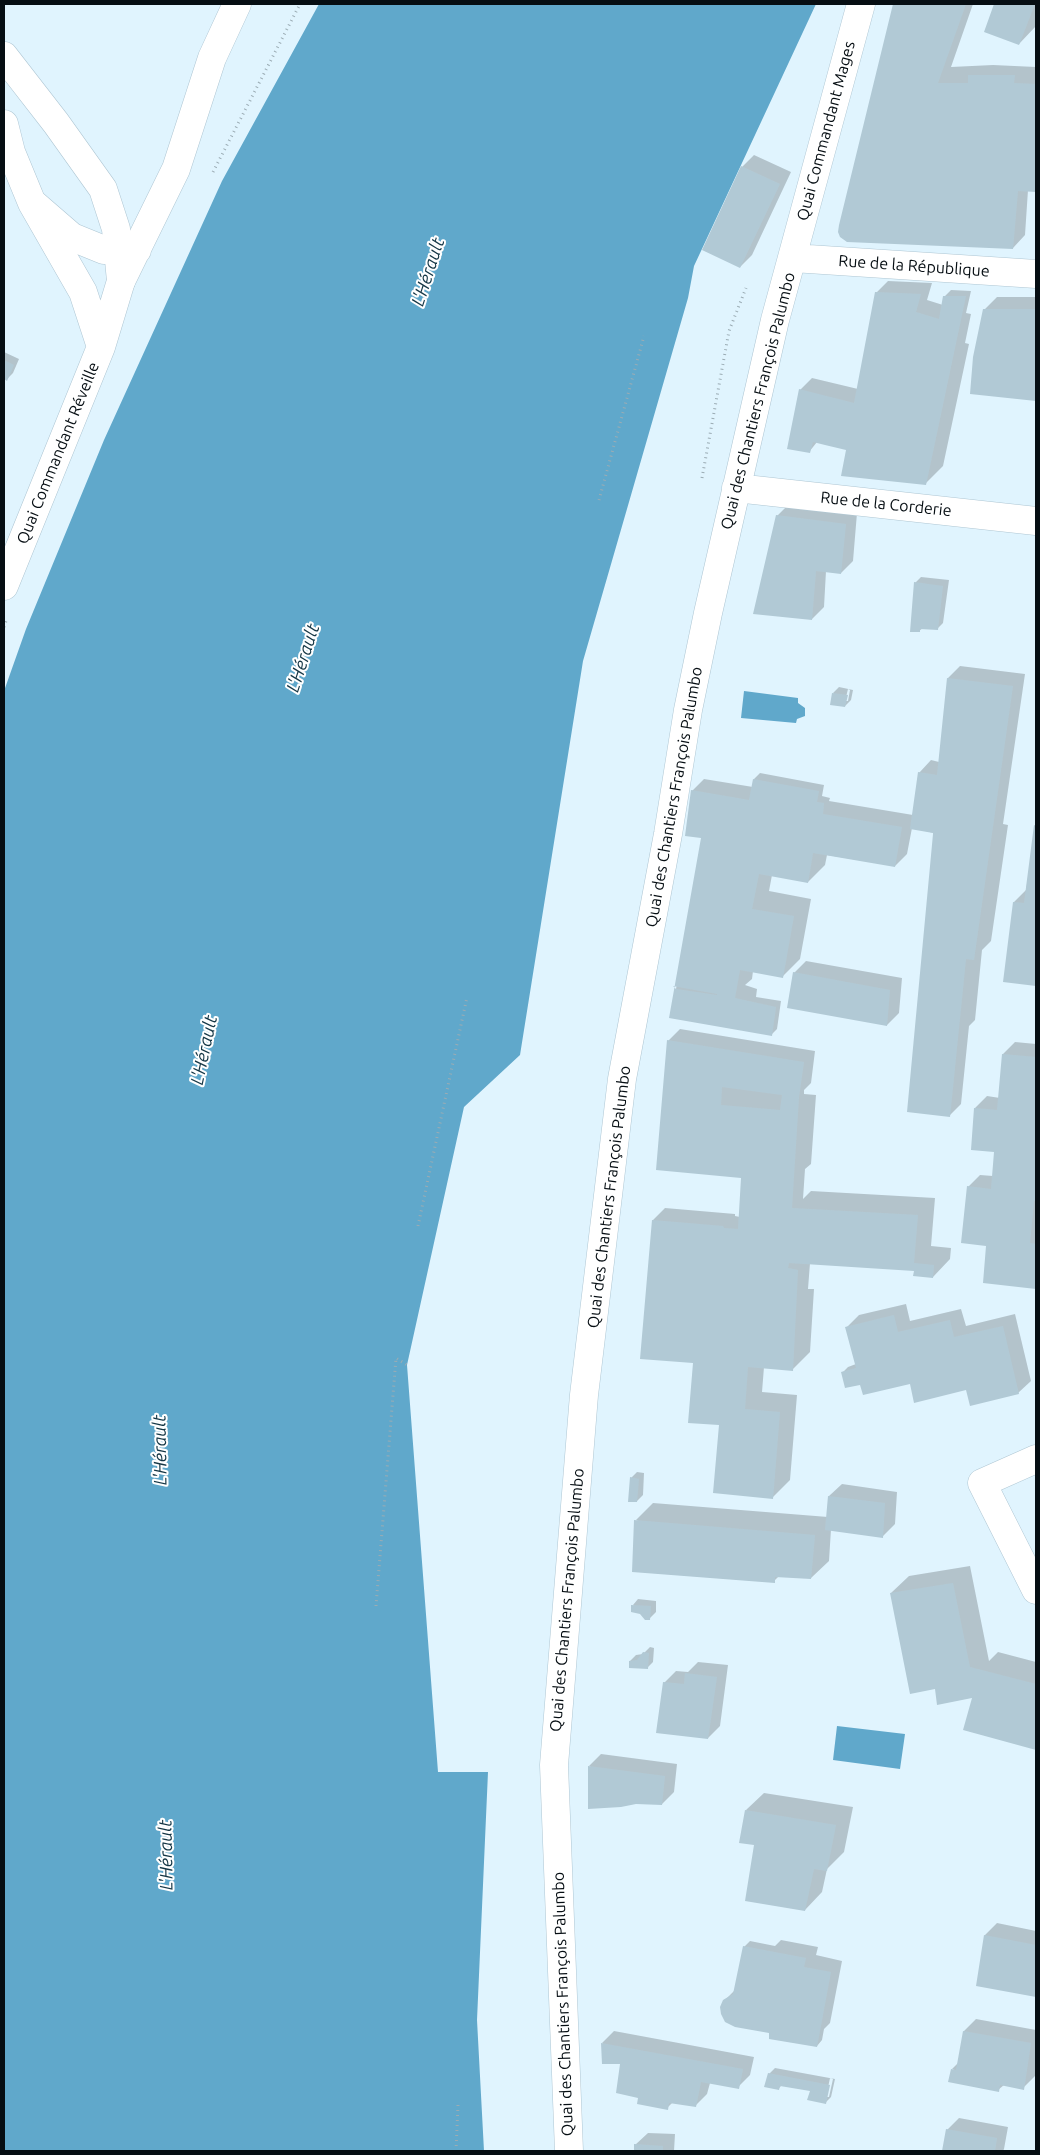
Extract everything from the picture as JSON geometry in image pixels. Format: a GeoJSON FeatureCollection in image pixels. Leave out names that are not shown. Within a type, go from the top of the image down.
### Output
{"type":"FeatureCollection","features":[{"type":"Feature","properties":{"kind":"street"},"geometry":{"type":"LineString","coordinates":[[128,251],[176,169],[212,58],[237,4]]}},
{"type":"Feature","properties":{"kind":"street","name":"Quai Commandant Mages"},"geometry":{"type":"LineString","coordinates":[[792,258],[861,4]]}},
{"type":"Feature","properties":{"kind":"street"},"geometry":{"type":"LineString","coordinates":[[4,56],[56,123],[103,190],[116,229],[128,251]]}},
{"type":"Feature","properties":{"kind":"street"},"geometry":{"type":"LineString","coordinates":[[4,124],[11,152],[32,203],[83,292],[101,347]]}},
{"type":"Feature","properties":{"kind":"street"},"geometry":{"type":"LineString","coordinates":[[32,203],[72,237],[104,250],[128,251]]}},
{"type":"Feature","properties":{"kind":"street","name":"Quai Commandant Réveille"},"geometry":{"type":"LineString","coordinates":[[4,586],[101,347],[128,251]]}},
{"type":"Feature","properties":{"kind":"street","name":"Rue de la République"},"geometry":{"type":"LineString","coordinates":[[792,258],[1036,274]]}},
{"type":"Feature","properties":{"kind":"street","name":"Quai des Chantiers François Palumbo"},"geometry":{"type":"LineString","coordinates":[[569,2151],[554,1765],[584,1395],[622,1079],[666,844],[688,710],[736,488],[792,258]]}},
{"type":"Feature","properties":{"kind":"street","name":"Rue de la Corderie"},"geometry":{"type":"LineString","coordinates":[[736,488],[1036,521]]}},
{"type":"Feature","properties":{"kind":"street"},"geometry":{"type":"LineString","coordinates":[[1036,1459],[982,1483],[1036,1590]]}},
{"type":"Feature","properties":{"kind":"path"},"geometry":{"type":"LineString","coordinates":[[598,500],[644,336]]}},
{"type":"Feature","properties":{"kind":"path"},"geometry":{"type":"LineString","coordinates":[[418,1226],[467,997]]}},
{"type":"Feature","properties":{"kind":"path"},"geometry":{"type":"LineString","coordinates":[[376,1606],[396,1358],[408,1365]]}},
{"type":"Feature","properties":{"kind":"path"},"geometry":{"type":"LineString","coordinates":[[456,2151],[458,2105]]}},
{"type":"Feature","properties":{"kind":"water","name":"L'Hérault"},"geometry":{"type":"Polygon","coordinates":[[[319,4],[816,4],[694,266],[688,298],[583,661],[520,1055],[464,1107],[407,1365],[438,1772],[488,1772],[477,2020],[484,2151],[4,2151],[4,691],[26,629],[104,440],[222,181],[319,4]]]}},
{"type":"Feature","properties":{"kind":"water"},"geometry":{"type":"Polygon","coordinates":[[[744,691],[798,698],[798,703],[805,708],[805,716],[797,719],[796,723],[741,718],[744,691]]]}},
{"type":"Feature","properties":{"kind":"water"},"geometry":{"type":"Polygon","coordinates":[[[837,1726],[905,1734],[900,1769],[833,1760],[837,1726]]]}},
{"type":"Feature","properties":{"kind":"building"},"geometry":{"type":"Polygon","coordinates":[[[893,4],[966,4],[938,83],[968,83],[968,75],[1015,75],[1014,83],[1036,84],[1036,192],[1018,191],[1013,249],[847,242],[840,237],[838,232],[839,225],[893,4]]]}},
{"type":"Feature","properties":{"kind":"building"},"geometry":{"type":"Polygon","coordinates":[[[994,4],[1035,4],[1019,45],[984,32],[994,4]]]}},
{"type":"Feature","properties":{"kind":"building"},"geometry":{"type":"Polygon","coordinates":[[[741,166],[780,184],[740,268],[702,250],[741,166]]]}},
{"type":"Feature","properties":{"kind":"building"},"geometry":{"type":"Polygon","coordinates":[[[875,292],[921,294],[916,312],[939,319],[943,296],[966,296],[926,485],[841,476],[846,450],[813,442],[810,453],[787,449],[799,389],[854,403],[875,292]]]}},
{"type":"Feature","properties":{"kind":"building"},"geometry":{"type":"Polygon","coordinates":[[[983,309],[1036,309],[1036,401],[970,394],[973,357],[983,309]]]}},
{"type":"Feature","properties":{"kind":"building"},"geometry":{"type":"Polygon","coordinates":[[[4,360],[14,365],[7,381],[4,379],[4,360]]]}},
{"type":"Feature","properties":{"kind":"building"},"geometry":{"type":"Polygon","coordinates":[[[776,515],[846,524],[841,574],[816,571],[812,620],[753,614],[776,515]]]}},
{"type":"Feature","properties":{"kind":"building"},"geometry":{"type":"Polygon","coordinates":[[[914,582],[943,586],[938,630],[920,629],[920,632],[910,632],[914,582]]]}},
{"type":"Feature","properties":{"kind":"building"},"geometry":{"type":"Polygon","coordinates":[[[947,678],[1013,686],[974,960],[966,959],[950,1117],[907,1112],[933,834],[910,829],[918,772],[937,775],[947,678]]]}},
{"type":"Feature","properties":{"kind":"building"},"geometry":{"type":"Polygon","coordinates":[[[832,693],[848,695],[845,707],[830,705],[832,693]]]}},
{"type":"Feature","properties":{"kind":"building"},"geometry":{"type":"Polygon","coordinates":[[[753,779],[819,791],[817,802],[824,803],[823,814],[902,827],[895,867],[813,853],[808,883],[759,874],[752,909],[794,916],[783,978],[740,970],[735,998],[776,1007],[772,1036],[669,1018],[674,987],[676,989],[717,995],[675,986],[701,838],[685,836],[691,790],[749,800],[753,779]]]}},
{"type":"Feature","properties":{"kind":"building"},"geometry":{"type":"Polygon","coordinates":[[[1034,825],[1036,826],[1036,986],[1003,982],[1013,902],[1024,903],[1034,825]]]}},
{"type":"Feature","properties":{"kind":"building"},"geometry":{"type":"Polygon","coordinates":[[[793,972],[890,990],[887,1026],[787,1008],[793,972]]]}},
{"type":"Feature","properties":{"kind":"building"},"geometry":{"type":"Polygon","coordinates":[[[667,1040],[804,1062],[799,1097],[792,1208],[918,1215],[914,1263],[934,1265],[933,1278],[913,1276],[914,1271],[789,1263],[788,1268],[798,1270],[793,1371],[748,1367],[745,1409],[780,1412],[773,1499],[713,1493],[719,1425],[688,1423],[693,1363],[640,1359],[652,1220],[738,1229],[741,1178],[656,1170],[667,1040]],[[722,1087],[721,1105],[780,1110],[782,1095],[722,1087]]]}},
{"type":"Feature","properties":{"kind":"building"},"geometry":{"type":"Polygon","coordinates":[[[1002,1054],[1036,1057],[1036,1201],[1034,1201],[1030,1243],[1036,1244],[1036,1289],[983,1283],[986,1246],[961,1243],[967,1186],[991,1189],[994,1152],[971,1150],[974,1108],[997,1110],[1002,1054]]]}},
{"type":"Feature","properties":{"kind":"building"},"geometry":{"type":"Polygon","coordinates":[[[894,1315],[898,1332],[950,1320],[954,1337],[1003,1326],[1019,1394],[970,1406],[966,1390],[914,1403],[910,1384],[863,1395],[860,1385],[845,1388],[841,1372],[856,1368],[845,1327],[894,1315]]]}},
{"type":"Feature","properties":{"kind":"building"},"geometry":{"type":"Polygon","coordinates":[[[630,1477],[639,1479],[637,1502],[628,1502],[630,1477]]]}},
{"type":"Feature","properties":{"kind":"building"},"geometry":{"type":"Polygon","coordinates":[[[828,1496],[885,1503],[883,1538],[825,1530],[828,1496]]]}},
{"type":"Feature","properties":{"kind":"building"},"geometry":{"type":"Polygon","coordinates":[[[634,1520],[815,1535],[811,1579],[775,1577],[775,1583],[632,1572],[634,1520]]]}},
{"type":"Feature","properties":{"kind":"building"},"geometry":{"type":"Polygon","coordinates":[[[953,1583],[970,1667],[1036,1684],[1036,1750],[963,1730],[972,1698],[937,1705],[935,1689],[910,1694],[890,1593],[953,1583]]]}},
{"type":"Feature","properties":{"kind":"building"},"geometry":{"type":"Polygon","coordinates":[[[631,1605],[651,1606],[650,1620],[645,1620],[640,1614],[631,1612],[631,1605]]]}},
{"type":"Feature","properties":{"kind":"building"},"geometry":{"type":"Polygon","coordinates":[[[643,1652],[649,1653],[648,1669],[629,1668],[629,1661],[637,1660],[643,1652]]]}},
{"type":"Feature","properties":{"kind":"building"},"geometry":{"type":"Polygon","coordinates":[[[685,1673],[717,1677],[708,1739],[656,1733],[663,1682],[684,1684],[685,1673]]]}},
{"type":"Feature","properties":{"kind":"building"},"geometry":{"type":"Polygon","coordinates":[[[588,1766],[665,1776],[662,1805],[636,1804],[588,1809],[588,1766]]]}},
{"type":"Feature","properties":{"kind":"building"},"geometry":{"type":"Polygon","coordinates":[[[745,1810],[836,1825],[827,1871],[814,1869],[805,1911],[745,1901],[754,1845],[739,1843],[745,1810]]]}},
{"type":"Feature","properties":{"kind":"building"},"geometry":{"type":"Polygon","coordinates":[[[984,1935],[1036,1945],[1036,1997],[976,1986],[984,1935]]]}},
{"type":"Feature","properties":{"kind":"building"},"geometry":{"type":"Polygon","coordinates":[[[743,1946],[806,1958],[804,1967],[831,1972],[817,2047],[769,2039],[769,2033],[735,2027],[725,2022],[720,2007],[723,2000],[733,1994],[743,1946]]]}},
{"type":"Feature","properties":{"kind":"building"},"geometry":{"type":"Polygon","coordinates":[[[963,2031],[1031,2043],[1024,2090],[1000,2085],[999,2092],[948,2082],[951,2069],[956,2070],[963,2031]]]}},
{"type":"Feature","properties":{"kind":"building"},"geometry":{"type":"Polygon","coordinates":[[[601,2043],[743,2069],[739,2089],[701,2082],[696,2107],[669,2103],[668,2110],[637,2104],[638,2098],[616,2093],[620,2064],[602,2064],[601,2043]]]}},
{"type":"Feature","properties":{"kind":"building"},"geometry":{"type":"Polygon","coordinates":[[[768,2073],[830,2085],[826,2104],[807,2100],[810,2091],[780,2086],[779,2090],[764,2087],[768,2073]]]}},
{"type":"Feature","properties":{"kind":"building"},"geometry":{"type":"Polygon","coordinates":[[[946,2129],[997,2138],[995,2151],[942,2151],[946,2129]]]}},
{"type":"Feature","properties":{"kind":"building"},"geometry":{"type":"Polygon","coordinates":[[[634,2144],[663,2146],[663,2151],[634,2151],[634,2144]]]}}]}
